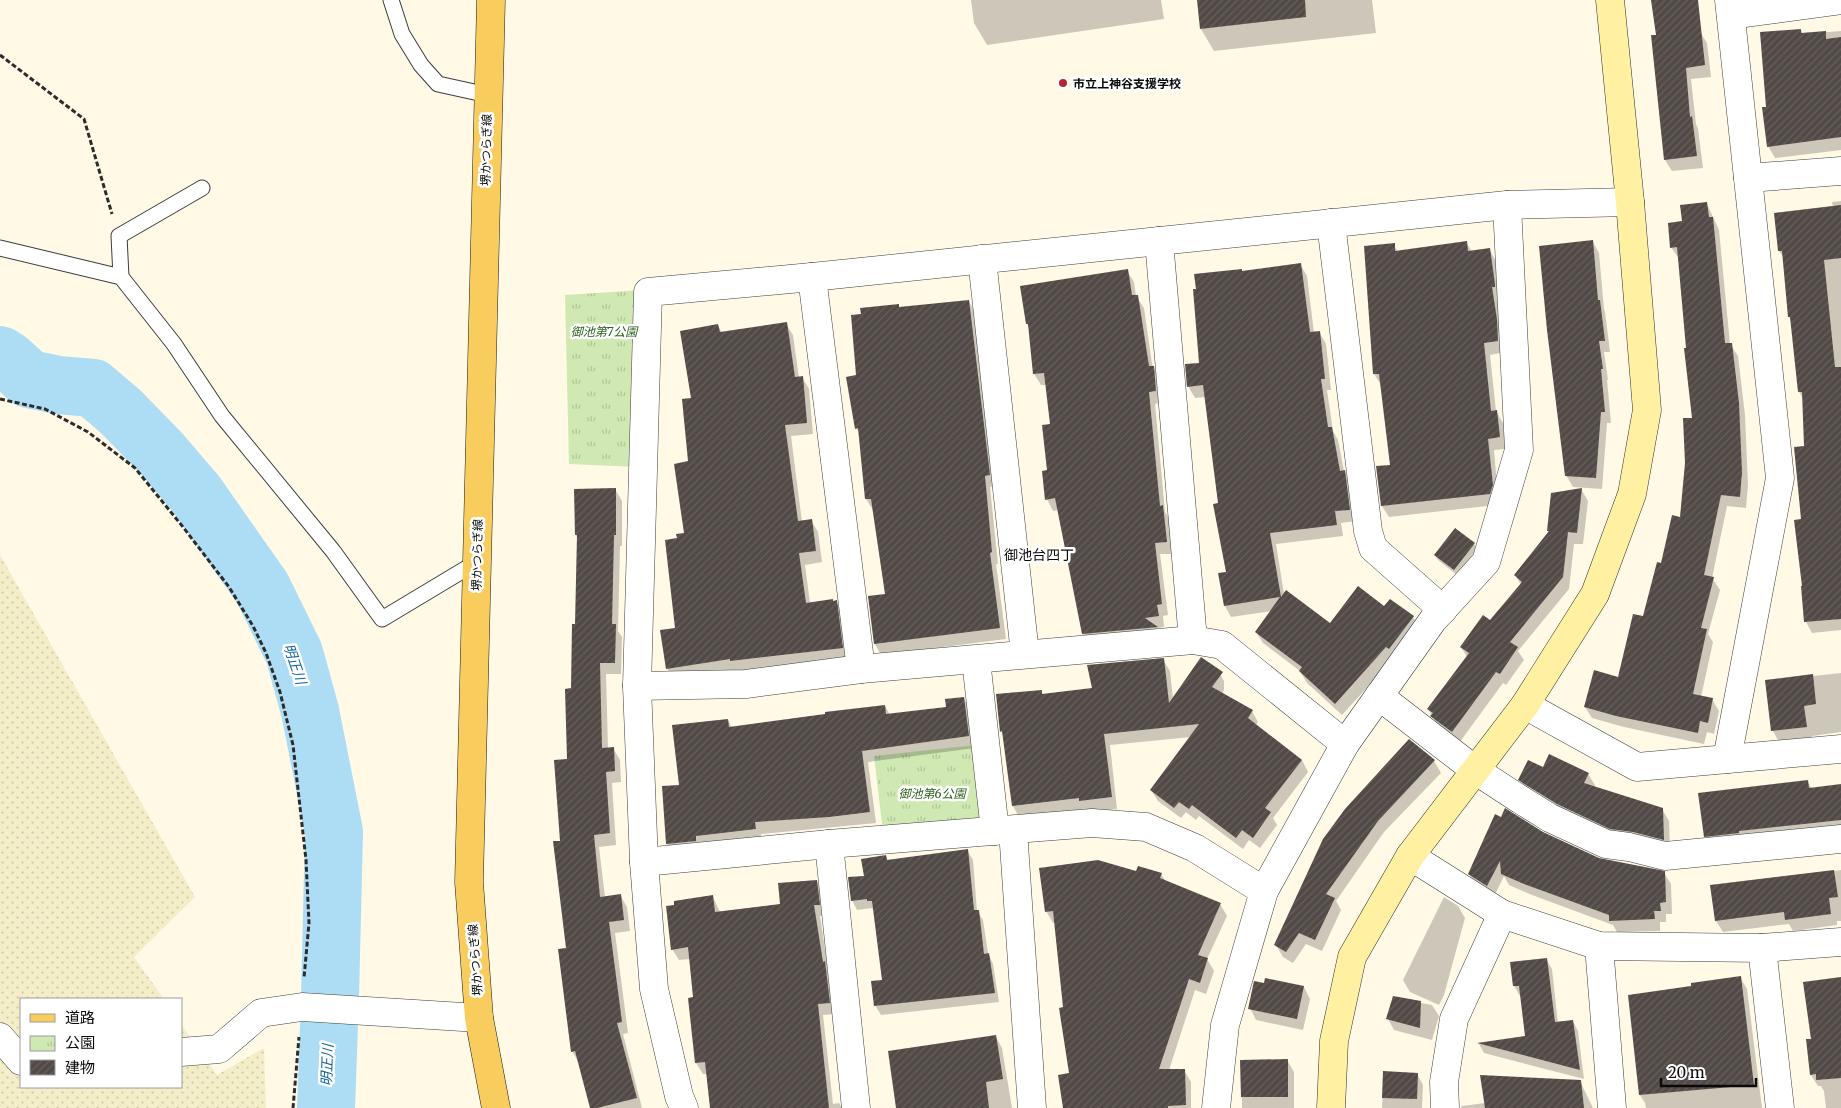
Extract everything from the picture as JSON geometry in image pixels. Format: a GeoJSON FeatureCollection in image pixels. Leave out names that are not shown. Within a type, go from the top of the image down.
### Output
{"type":"FeatureCollection","features":[{"type":"Feature","properties":{"kind":"main road","name":"堺かつらぎ線"},"geometry":{"type":"LineString","coordinates":[[491,0],[470,882],[480,1018],[496,1108]]}},
{"type":"Feature","properties":{"kind":"street"},"geometry":{"type":"LineString","coordinates":[[1331,1108],[1334,1041],[1352,956],[1410,856],[1525,705],[1595,594],[1632,494],[1647,410],[1630,202],[1610,0]]}},
{"type":"Feature","properties":{"kind":"street"},"geometry":{"type":"LineString","coordinates":[[1727,759],[1780,478],[1730,7],[1841,0]]}},
{"type":"Feature","properties":{"kind":"street"},"geometry":{"type":"LineString","coordinates":[[1748,178],[1841,171]]}},
{"type":"Feature","properties":{"kind":"street"},"geometry":{"type":"LineString","coordinates":[[684,1108],[679,1096],[654,989],[644,862],[637,686],[648,292],[1159,242],[1507,205],[1630,202]]}},
{"type":"Feature","properties":{"kind":"street"},"geometry":{"type":"LineString","coordinates":[[1216,1108],[1225,1025],[1264,890],[1345,744],[1433,620],[1486,562],[1519,450],[1507,205]]}},
{"type":"Feature","properties":{"kind":"street"},"geometry":{"type":"LineString","coordinates":[[1331,223],[1368,531],[1373,548],[1443,610]]}},
{"type":"Feature","properties":{"kind":"street"},"geometry":{"type":"LineString","coordinates":[[1159,242],[1193,640]]}},
{"type":"Feature","properties":{"kind":"street"},"geometry":{"type":"LineString","coordinates":[[982,259],[1025,654]]}},
{"type":"Feature","properties":{"kind":"street"},"geometry":{"type":"LineString","coordinates":[[812,277],[861,669]]}},
{"type":"Feature","properties":{"kind":"street"},"geometry":{"type":"LineString","coordinates":[[637,686],[746,684],[861,669],[1193,640],[1222,645],[1345,744]]}},
{"type":"Feature","properties":{"kind":"street"},"geometry":{"type":"LineString","coordinates":[[976,660],[1004,830],[1032,1108]]}},
{"type":"Feature","properties":{"kind":"street"},"geometry":{"type":"LineString","coordinates":[[1379,696],[1476,770],[1521,800],[1550,818],[1606,844],[1629,847],[1665,856],[1841,838]]}},
{"type":"Feature","properties":{"kind":"street"},"geometry":{"type":"LineString","coordinates":[[1525,705],[1637,767],[1841,749]]}},
{"type":"Feature","properties":{"kind":"street"},"geometry":{"type":"LineString","coordinates":[[644,862],[828,844],[1092,823],[1146,827],[1195,848],[1264,890]]}},
{"type":"Feature","properties":{"kind":"street"},"geometry":{"type":"LineString","coordinates":[[828,844],[856,1108]]}},
{"type":"Feature","properties":{"kind":"street"},"geometry":{"type":"LineString","coordinates":[[1410,856],[1502,914],[1599,946],[1762,948],[1841,942]]}},
{"type":"Feature","properties":{"kind":"street"},"geometry":{"type":"LineString","coordinates":[[1445,1108],[1444,1082],[1454,1019],[1502,914]]}},
{"type":"Feature","properties":{"kind":"street"},"geometry":{"type":"LineString","coordinates":[[1599,946],[1612,1108]]}},
{"type":"Feature","properties":{"kind":"street"},"geometry":{"type":"LineString","coordinates":[[1762,948],[1780,1108]]}},
{"type":"Feature","properties":{"kind":"street"},"geometry":{"type":"LineString","coordinates":[[182,1052],[219,1049],[261,1013],[302,1007],[480,1018]]}},
{"type":"Feature","properties":{"kind":"street"},"geometry":{"type":"LineString","coordinates":[[0,1037],[20,1059]]}},
{"type":"Feature","properties":{"kind":"lane"},"geometry":{"type":"LineString","coordinates":[[391,0],[402,34],[421,64],[438,84],[488,95]]}},
{"type":"Feature","properties":{"kind":"lane"},"geometry":{"type":"LineString","coordinates":[[202,188],[119,236],[121,277],[174,344],[222,416],[332,551],[382,619],[477,562]]}},
{"type":"Feature","properties":{"kind":"lane"},"geometry":{"type":"LineString","coordinates":[[0,248],[121,277]]}},
{"type":"Feature","properties":{"kind":"path"},"geometry":{"type":"LineString","coordinates":[[0,55],[84,119],[119,236]]}},
{"type":"Feature","properties":{"kind":"path"},"geometry":{"type":"LineString","coordinates":[[0,399],[44,409],[88,432],[135,468],[184,527],[229,587],[266,653],[280,692],[293,745],[306,860],[309,923],[293,1108]]}},
{"type":"Feature","properties":{"kind":"shaded area"},"geometry":{"type":"Polygon","coordinates":[[[0,555],[195,897],[134,957],[163,998],[20,998],[20,1088],[182,1088],[182,1025],[217,1075],[264,1048],[266,1108],[0,1108],[0,555]]]}},
{"type":"Feature","properties":{"kind":"green space","name":"御池第7公園"},"geometry":{"type":"Polygon","coordinates":[[[644,290],[639,467],[569,464],[565,295],[644,290]]]}},
{"type":"Feature","properties":{"kind":"green space","name":"御池第6公園"},"geometry":{"type":"Polygon","coordinates":[[[985,744],[995,831],[884,840],[874,756],[985,744]]]}},
{"type":"Feature","properties":{"kind":"building"},"geometry":{"type":"Polygon","coordinates":[[[1197,0],[1305,0],[1306,17],[1200,29],[1197,0]]]}},
{"type":"Feature","properties":{"kind":"building"},"geometry":{"type":"Polygon","coordinates":[[[1651,0],[1698,0],[1705,65],[1686,68],[1690,117],[1692,116],[1697,156],[1664,160],[1651,35],[1656,35],[1651,0]]]}},
{"type":"Feature","properties":{"kind":"building"},"geometry":{"type":"Polygon","coordinates":[[[1801,29],[1801,33],[1826,31],[1826,39],[1841,37],[1841,137],[1767,147],[1762,107],[1766,107],[1760,32],[1801,29]]]}},
{"type":"Feature","properties":{"kind":"building"},"geometry":{"type":"Polygon","coordinates":[[[1707,202],[1709,217],[1713,217],[1725,343],[1732,343],[1739,403],[1742,472],[1740,497],[1721,495],[1704,575],[1714,577],[1701,628],[1707,629],[1693,694],[1713,698],[1708,723],[1700,721],[1698,733],[1616,716],[1584,707],[1594,670],[1618,677],[1633,614],[1643,616],[1657,562],[1661,563],[1672,515],[1680,517],[1685,463],[1683,418],[1692,418],[1684,348],[1686,348],[1677,247],[1670,248],[1668,223],[1682,221],[1680,205],[1707,202]]]}},
{"type":"Feature","properties":{"kind":"building"},"geometry":{"type":"Polygon","coordinates":[[[1841,205],[1841,258],[1824,260],[1835,367],[1841,367],[1841,619],[1804,622],[1802,586],[1794,520],[1801,519],[1794,447],[1804,446],[1802,392],[1798,392],[1782,251],[1778,251],[1774,213],[1841,205]]]}},
{"type":"Feature","properties":{"kind":"building"},"geometry":{"type":"Polygon","coordinates":[[[1593,240],[1598,300],[1600,300],[1605,341],[1599,341],[1603,369],[1601,369],[1605,412],[1601,412],[1596,478],[1565,476],[1539,246],[1593,240]]]}},
{"type":"Feature","properties":{"kind":"building"},"geometry":{"type":"Polygon","coordinates":[[[1467,241],[1468,251],[1490,248],[1495,284],[1495,287],[1492,287],[1498,341],[1484,343],[1491,411],[1497,410],[1500,437],[1488,439],[1493,485],[1490,494],[1381,506],[1376,466],[1390,465],[1379,374],[1373,374],[1364,246],[1395,243],[1395,251],[1467,241]]]}},
{"type":"Feature","properties":{"kind":"building"},"geometry":{"type":"Polygon","coordinates":[[[1301,263],[1310,332],[1320,331],[1325,379],[1321,379],[1328,427],[1332,427],[1340,471],[1345,470],[1350,510],[1335,511],[1337,525],[1270,533],[1281,597],[1286,590],[1330,623],[1358,586],[1384,606],[1390,599],[1414,616],[1389,649],[1386,647],[1335,704],[1299,671],[1302,667],[1255,632],[1280,597],[1224,606],[1218,573],[1226,572],[1213,504],[1218,503],[1203,385],[1187,387],[1185,364],[1199,363],[1193,289],[1196,289],[1194,274],[1242,269],[1242,271],[1301,263]]]}},
{"type":"Feature","properties":{"kind":"building"},"geometry":{"type":"Polygon","coordinates":[[[1128,269],[1132,295],[1138,295],[1149,366],[1154,366],[1156,391],[1149,392],[1160,506],[1163,505],[1167,542],[1155,543],[1162,604],[1157,605],[1159,616],[1145,618],[1158,627],[1082,634],[1055,498],[1045,500],[1042,471],[1047,470],[1042,425],[1050,424],[1044,373],[1033,374],[1028,324],[1026,324],[1020,286],[1128,269]]]}},
{"type":"Feature","properties":{"kind":"building"},"geometry":{"type":"Polygon","coordinates":[[[969,300],[990,475],[985,476],[992,552],[990,553],[1000,628],[874,644],[868,596],[885,594],[871,499],[865,499],[858,428],[855,429],[846,377],[856,375],[851,315],[861,314],[860,308],[899,304],[899,307],[969,300]]]}},
{"type":"Feature","properties":{"kind":"building"},"geometry":{"type":"Polygon","coordinates":[[[787,322],[795,377],[803,376],[807,423],[785,425],[798,521],[812,519],[816,551],[799,553],[806,603],[837,600],[843,648],[730,661],[730,659],[666,669],[660,630],[675,628],[665,540],[677,538],[676,534],[684,533],[674,464],[688,461],[682,399],[691,398],[680,331],[718,324],[720,332],[787,322]]]}},
{"type":"Feature","properties":{"kind":"building"},"geometry":{"type":"Polygon","coordinates":[[[616,488],[612,624],[616,624],[615,663],[600,663],[602,748],[614,747],[615,771],[606,772],[610,833],[594,835],[600,897],[621,894],[624,920],[609,922],[622,1022],[617,1023],[637,1098],[590,1108],[575,1051],[571,1052],[558,949],[566,948],[553,841],[560,841],[554,760],[567,759],[565,689],[571,688],[572,624],[575,624],[577,535],[575,535],[574,489],[616,488]]]}},
{"type":"Feature","properties":{"kind":"building"},"geometry":{"type":"Polygon","coordinates":[[[1582,488],[1577,533],[1568,532],[1563,577],[1510,642],[1518,647],[1500,674],[1496,672],[1452,732],[1430,716],[1433,713],[1427,709],[1469,653],[1460,647],[1483,615],[1490,620],[1522,582],[1514,575],[1549,531],[1547,531],[1551,493],[1582,488]]]}},
{"type":"Feature","properties":{"kind":"building"},"geometry":{"type":"Polygon","coordinates":[[[1455,528],[1475,543],[1454,570],[1434,555],[1455,528]]]}},
{"type":"Feature","properties":{"kind":"building"},"geometry":{"type":"Polygon","coordinates":[[[1201,657],[1223,672],[1212,687],[1253,710],[1248,718],[1302,760],[1265,808],[1271,812],[1253,838],[1242,830],[1236,838],[1192,805],[1189,809],[1179,802],[1174,808],[1150,790],[1199,724],[1104,734],[1112,797],[1079,801],[1079,798],[1012,806],[996,694],[1042,690],[1042,694],[1092,688],[1087,665],[1164,658],[1169,703],[1201,657]]]}},
{"type":"Feature","properties":{"kind":"building"},"geometry":{"type":"Polygon","coordinates":[[[1813,674],[1816,704],[1804,706],[1807,727],[1771,731],[1765,680],[1813,674]]]}},
{"type":"Feature","properties":{"kind":"building"},"geometry":{"type":"Polygon","coordinates":[[[964,697],[969,736],[862,751],[870,812],[755,822],[756,829],[696,836],[696,841],[666,844],[662,786],[679,785],[672,725],[728,719],[729,727],[885,705],[886,714],[946,707],[945,699],[964,697]]]}},
{"type":"Feature","properties":{"kind":"building"},"geometry":{"type":"Polygon","coordinates":[[[1409,739],[1435,760],[1378,821],[1326,894],[1335,898],[1315,940],[1299,933],[1286,952],[1274,945],[1323,839],[1345,809],[1409,739]]]}},
{"type":"Feature","properties":{"kind":"building"},"geometry":{"type":"Polygon","coordinates":[[[1549,754],[1589,773],[1584,783],[1663,808],[1664,840],[1633,832],[1610,829],[1557,804],[1518,780],[1528,760],[1543,767],[1549,754]]]}},
{"type":"Feature","properties":{"kind":"building"},"geometry":{"type":"Polygon","coordinates":[[[1808,780],[1809,788],[1841,784],[1841,820],[1739,831],[1739,833],[1704,837],[1698,793],[1808,780]]]}},
{"type":"Feature","properties":{"kind":"building"},"geometry":{"type":"Polygon","coordinates":[[[1505,808],[1543,832],[1599,858],[1665,871],[1666,902],[1660,903],[1661,911],[1654,911],[1655,919],[1609,921],[1609,915],[1501,874],[1500,861],[1487,886],[1468,874],[1495,814],[1501,817],[1505,808]]]}},
{"type":"Feature","properties":{"kind":"building"},"geometry":{"type":"Polygon","coordinates":[[[968,849],[974,910],[979,910],[984,954],[989,953],[995,993],[874,1006],[871,981],[882,980],[872,901],[867,901],[867,899],[851,901],[848,877],[864,876],[861,859],[886,855],[887,860],[968,849]]]}},
{"type":"Feature","properties":{"kind":"building"},"geometry":{"type":"Polygon","coordinates":[[[1098,860],[1136,871],[1138,866],[1162,873],[1160,878],[1221,903],[1198,955],[1208,958],[1200,983],[1189,979],[1159,1069],[1185,1069],[1186,1105],[1168,1106],[1168,1108],[1063,1108],[1058,1075],[1069,1073],[1059,1008],[1063,1007],[1053,911],[1045,912],[1039,868],[1098,860]]]}},
{"type":"Feature","properties":{"kind":"building"},"geometry":{"type":"Polygon","coordinates":[[[1834,870],[1838,897],[1829,898],[1831,914],[1785,920],[1784,912],[1715,921],[1710,885],[1834,870]]]}},
{"type":"Feature","properties":{"kind":"building"},"geometry":{"type":"Polygon","coordinates":[[[817,880],[820,905],[814,905],[823,962],[825,961],[830,1003],[818,1004],[829,1108],[710,1108],[705,1062],[695,1063],[688,998],[693,997],[688,947],[671,950],[666,906],[674,905],[674,901],[713,895],[715,912],[780,904],[778,883],[817,880]]]}},
{"type":"Feature","properties":{"kind":"building"},"geometry":{"type":"Polygon","coordinates":[[[1547,958],[1555,1022],[1573,1020],[1580,1070],[1477,1043],[1525,1036],[1519,986],[1513,986],[1510,962],[1547,958]]]}},
{"type":"Feature","properties":{"kind":"building"},"geometry":{"type":"Polygon","coordinates":[[[1741,976],[1754,1085],[1639,1095],[1628,995],[1691,986],[1691,983],[1741,976]]]}},
{"type":"Feature","properties":{"kind":"building"},"geometry":{"type":"Polygon","coordinates":[[[1841,977],[1841,1078],[1816,1080],[1816,1074],[1810,1075],[1806,1039],[1811,1039],[1803,982],[1841,977]]]}},
{"type":"Feature","properties":{"kind":"building"},"geometry":{"type":"Polygon","coordinates":[[[1265,978],[1304,986],[1297,1019],[1248,1009],[1254,981],[1264,983],[1265,978]]]}},
{"type":"Feature","properties":{"kind":"building"},"geometry":{"type":"Polygon","coordinates":[[[1393,996],[1421,1001],[1420,1028],[1386,1019],[1393,996]]]}},
{"type":"Feature","properties":{"kind":"building"},"geometry":{"type":"Polygon","coordinates":[[[996,1035],[1003,1079],[986,1082],[989,1108],[896,1108],[888,1051],[996,1035]]]}},
{"type":"Feature","properties":{"kind":"building"},"geometry":{"type":"Polygon","coordinates":[[[1288,1059],[1288,1097],[1241,1097],[1240,1060],[1288,1059]]]}},
{"type":"Feature","properties":{"kind":"building"},"geometry":{"type":"Polygon","coordinates":[[[1383,1071],[1418,1073],[1417,1099],[1382,1098],[1383,1071]]]}},
{"type":"Feature","properties":{"kind":"building"},"geometry":{"type":"Polygon","coordinates":[[[1480,1075],[1581,1080],[1584,1108],[1485,1108],[1480,1075]]]}},
{"type":"Feature","properties":{"kind":"waterway","name":"明正川"},"geometry":{"type":"LineString","coordinates":[[0,355],[29,379],[58,385],[93,388],[121,412],[161,453],[196,494],[262,588],[294,653],[310,711],[334,832],[326,1108]]}},
{"type":"Feature","properties":{"kind":"place","name":"市立上神谷支援学校"},"geometry":{"type":"Point","coordinates":[1063,83]}},
{"type":"Feature","properties":{"kind":"district","name":"御池台四丁"},"geometry":{"type":"Point","coordinates":[1039,555]}}]}
